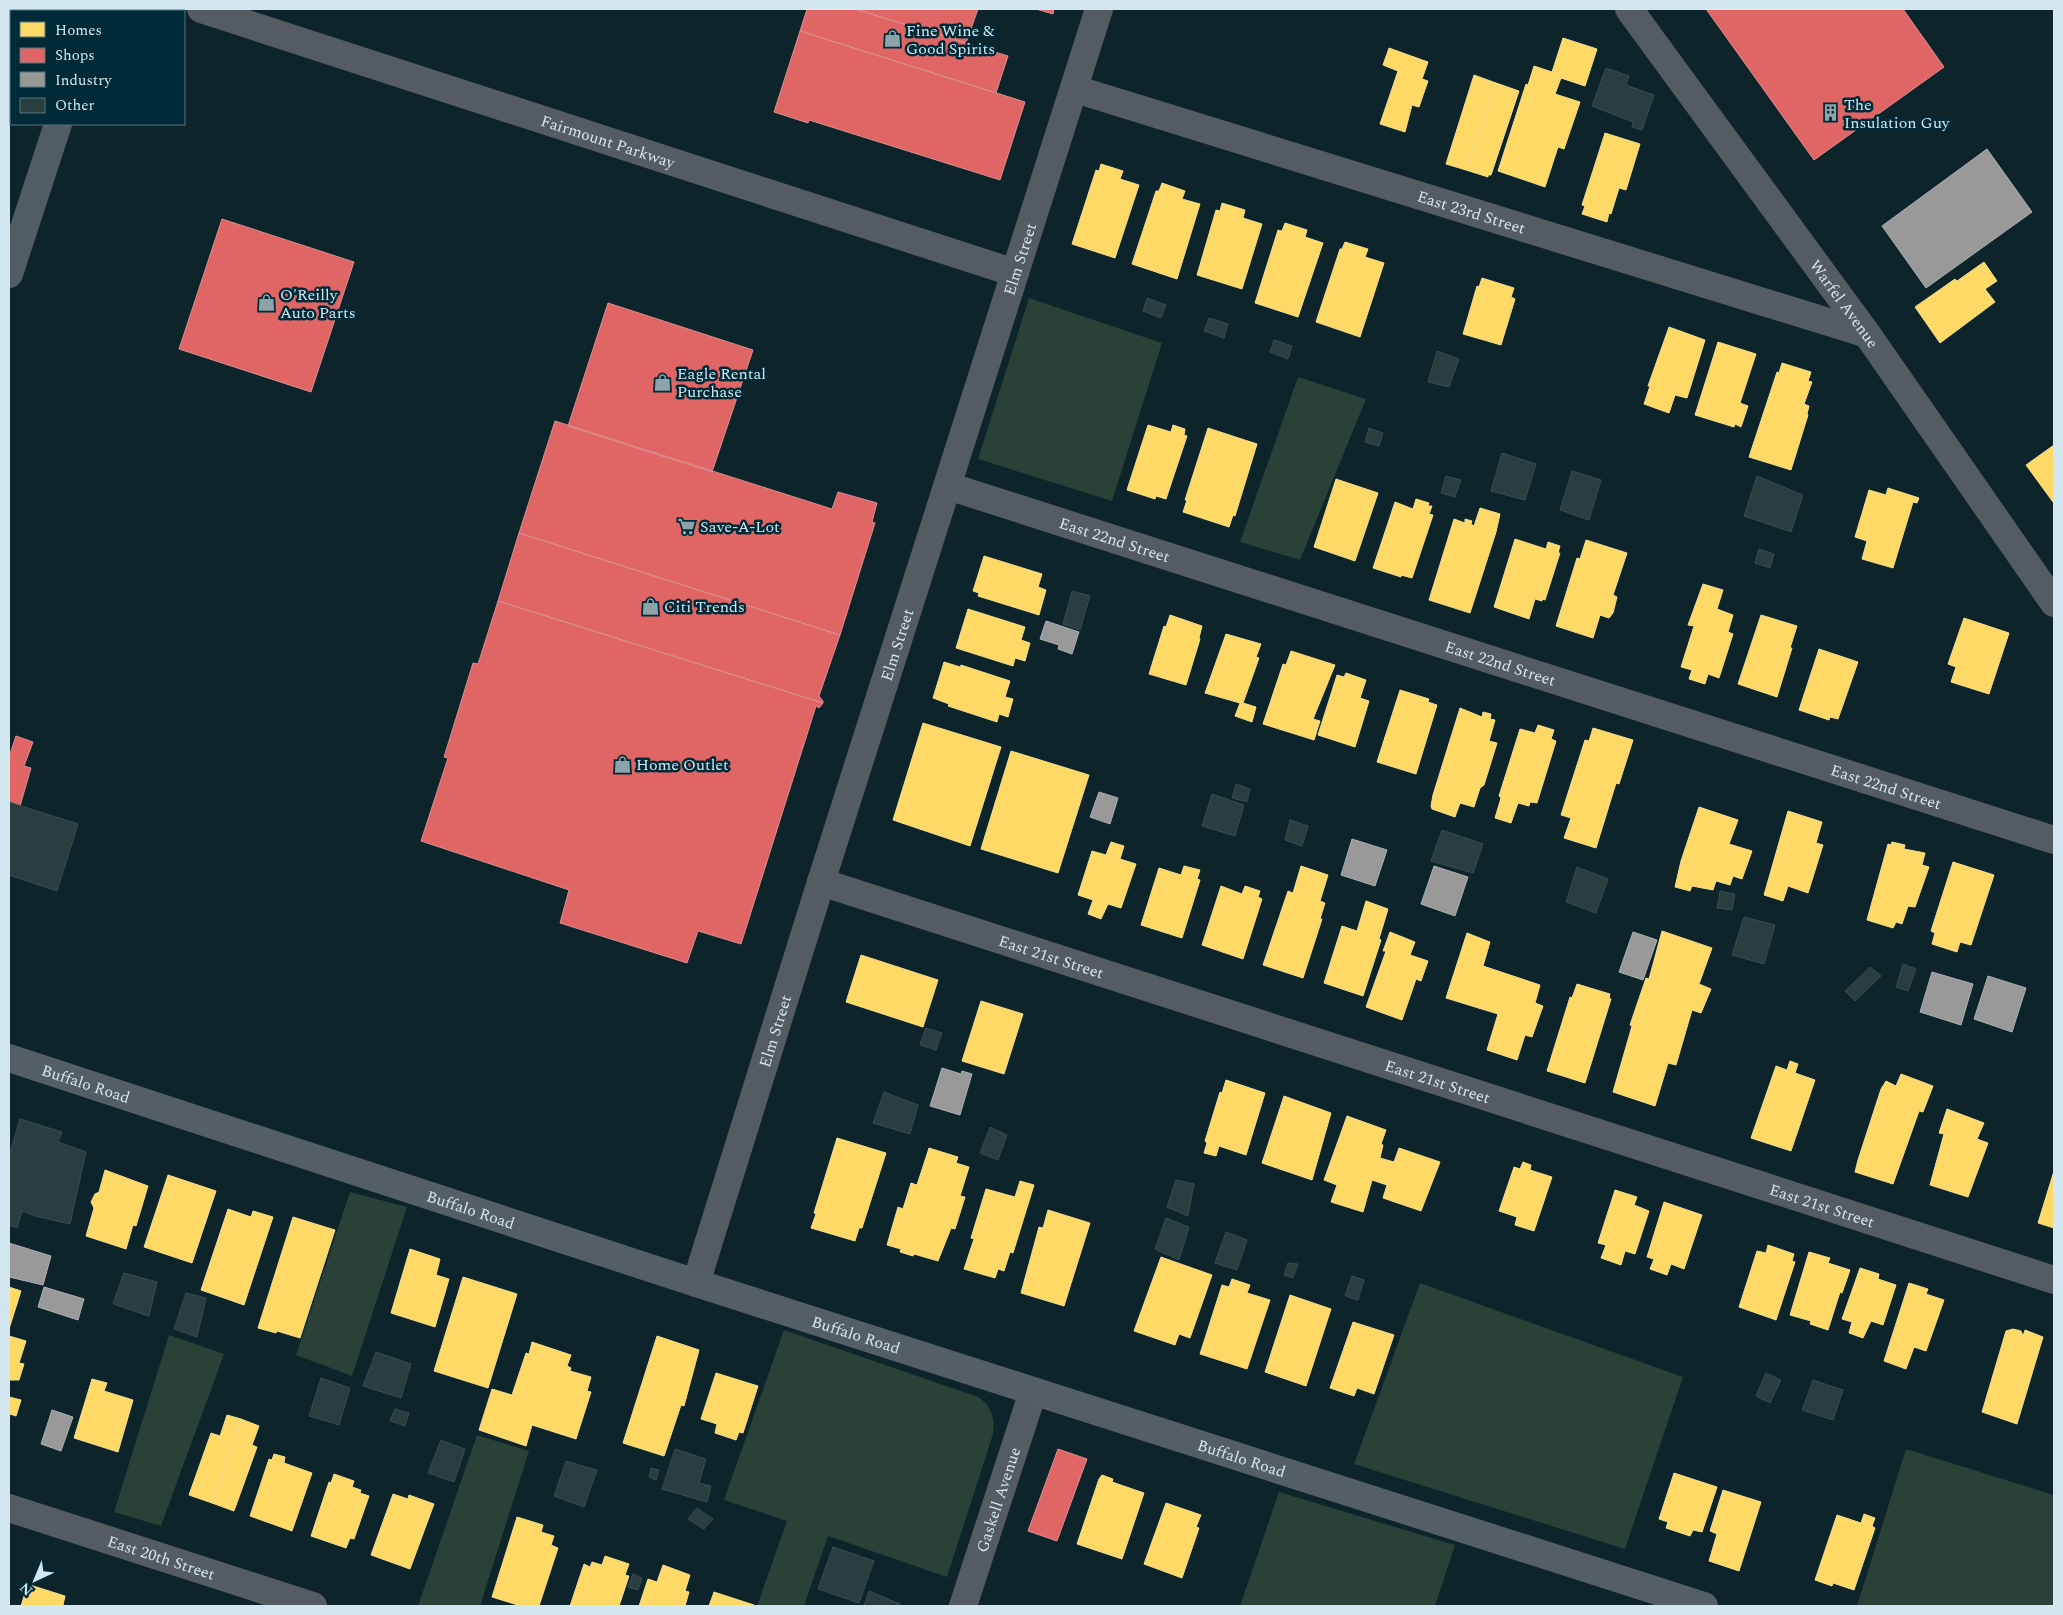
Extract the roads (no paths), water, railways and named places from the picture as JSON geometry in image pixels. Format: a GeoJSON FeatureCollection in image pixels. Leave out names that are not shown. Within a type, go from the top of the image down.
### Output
{"type":"FeatureCollection","features":[{"type":"Feature","properties":{"kind":"main road"},"geometry":{"type":"LineString","coordinates":[[9,274],[58,125]]}},
{"type":"Feature","properties":{"kind":"main road","name":"Buffalo Road"},"geometry":{"type":"LineString","coordinates":[[9,1058],[1033,1392],[1704,1606]]}},
{"type":"Feature","properties":{"kind":"street","name":"Fairmount Parkway"},"geometry":{"type":"LineString","coordinates":[[201,9],[1015,273]]}},
{"type":"Feature","properties":{"kind":"street","name":"Elm Street"},"geometry":{"type":"LineString","coordinates":[[696,1283],[821,882],[1099,9]]}},
{"type":"Feature","properties":{"kind":"street","name":"Warfel Avenue"},"geometry":{"type":"LineString","coordinates":[[1629,9],[1867,334],[2054,603]]}},
{"type":"Feature","properties":{"kind":"street","name":"East 23rd Street"},"geometry":{"type":"LineString","coordinates":[[1075,89],[1867,334]]}},
{"type":"Feature","properties":{"kind":"street","name":"East 22nd Street"},"geometry":{"type":"LineString","coordinates":[[948,486],[2054,840]]}},
{"type":"Feature","properties":{"kind":"street","name":"East 21st Street"},"geometry":{"type":"LineString","coordinates":[[821,882],[2054,1280]]}},
{"type":"Feature","properties":{"kind":"street","name":"Gaskell Avenue"},"geometry":{"type":"LineString","coordinates":[[963,1606],[1033,1392]]}},
{"type":"Feature","properties":{"kind":"street","name":"East 20th Street"},"geometry":{"type":"LineString","coordinates":[[9,1508],[313,1606]]}},
{"type":"Feature","properties":{"kind":"place","name":"Fine Wine & Good Spirits"},"geometry":{"type":"Point","coordinates":[892,39]}},
{"type":"Feature","properties":{"kind":"place","name":"The Insulation Guy"},"geometry":{"type":"Point","coordinates":[1830,113]}},
{"type":"Feature","properties":{"kind":"place","name":"O'Reilly Auto Parts"},"geometry":{"type":"Point","coordinates":[266,303]}},
{"type":"Feature","properties":{"kind":"place","name":"Eagle Rental Purchase"},"geometry":{"type":"Point","coordinates":[663,382]}},
{"type":"Feature","properties":{"kind":"place","name":"Save-A-Lot"},"geometry":{"type":"Point","coordinates":[686,526]}},
{"type":"Feature","properties":{"kind":"place","name":"Citi Trends"},"geometry":{"type":"Point","coordinates":[650,606]}},
{"type":"Feature","properties":{"kind":"place","name":"Home Outlet"},"geometry":{"type":"Point","coordinates":[622,764]}}]}
